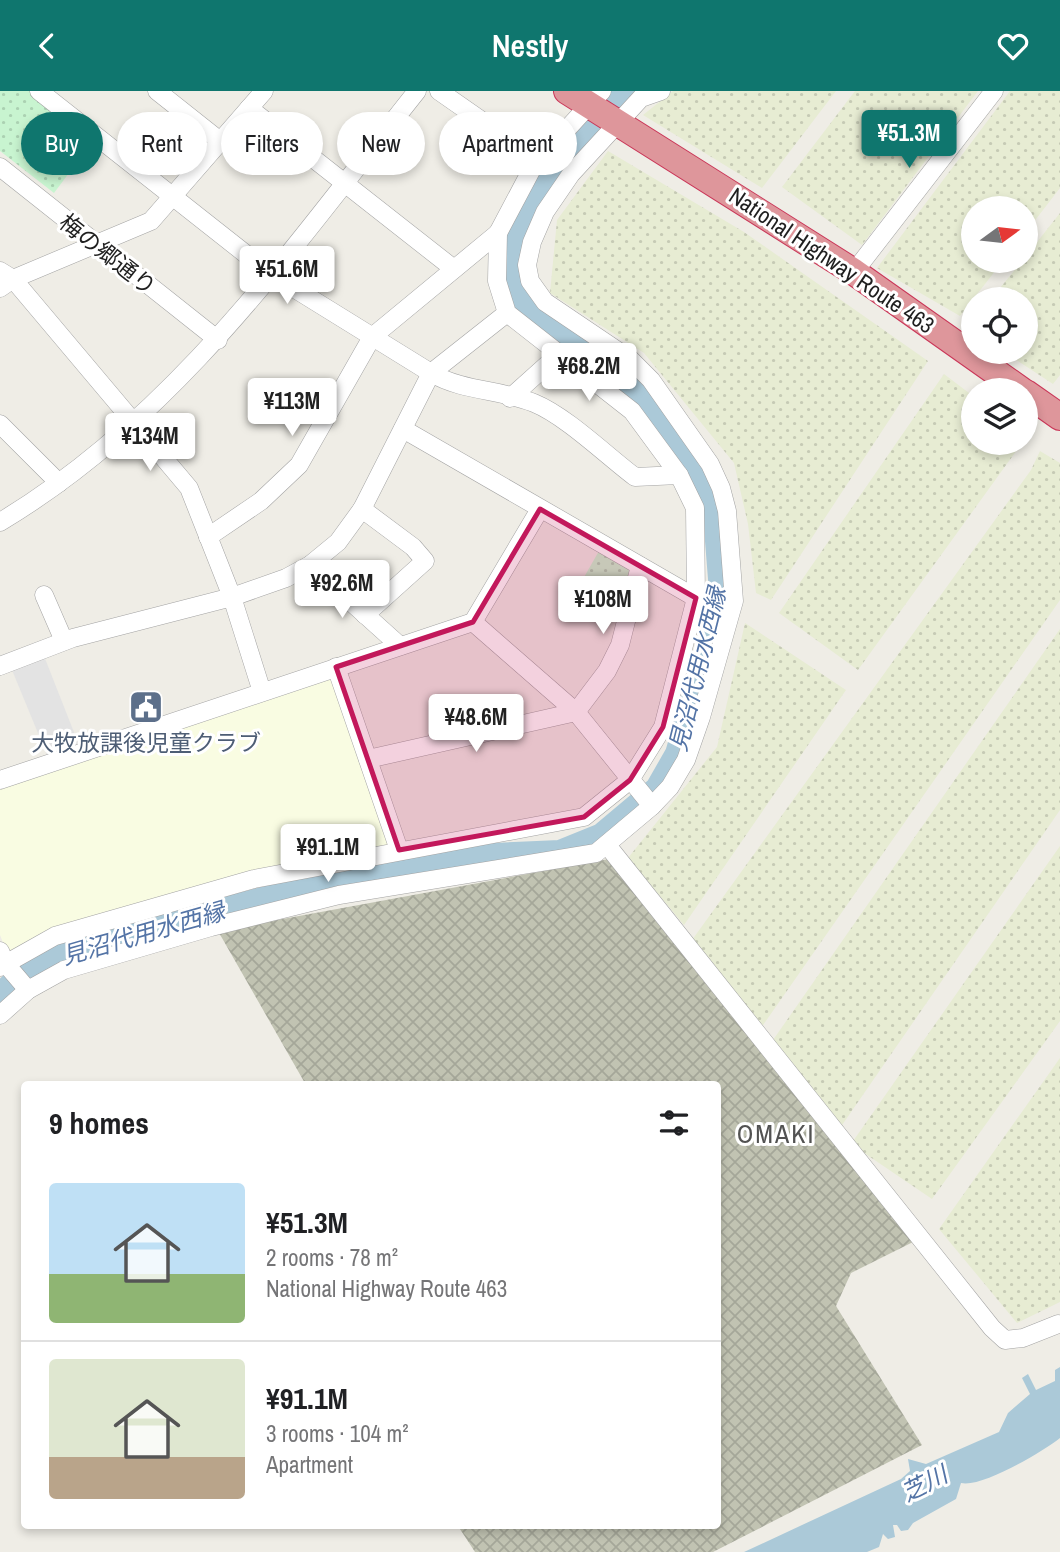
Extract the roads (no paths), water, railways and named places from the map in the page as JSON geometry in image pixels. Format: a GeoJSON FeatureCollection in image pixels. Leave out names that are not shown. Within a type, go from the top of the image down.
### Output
{"type":"FeatureCollection","features":[{"type":"Feature","properties":{"kind":"highway","name":"National Highway Route 463"},"geometry":{"type":"LineString","coordinates":[[596,106],[854,272],[1003,378]]}},
{"type":"Feature","properties":{"kind":"highway","name":"National Highway Route 463"},"geometry":{"type":"LineString","coordinates":[[1038,401],[1058,413]]}},
{"type":"Feature","properties":{"kind":"street"},"geometry":{"type":"LineString","coordinates":[[39,91],[271,274],[431,373],[452,385],[535,404],[603,450],[635,477],[679,475]]}},
{"type":"Feature","properties":{"kind":"street"},"geometry":{"type":"LineString","coordinates":[[157,91],[220,141]]}},
{"type":"Feature","properties":{"kind":"street"},"geometry":{"type":"LineString","coordinates":[[262,692],[232,597],[189,488],[98,377],[4,279],[150,221],[264,91]]}},
{"type":"Feature","properties":{"kind":"street"},"geometry":{"type":"LineString","coordinates":[[0,522],[59,483],[134,424],[218,340],[417,91]]}},
{"type":"Feature","properties":{"kind":"street"},"geometry":{"type":"LineString","coordinates":[[439,91],[469,112]]}},
{"type":"Feature","properties":{"kind":"street"},"geometry":{"type":"LineString","coordinates":[[577,124],[596,106],[661,91]]}},
{"type":"Feature","properties":{"kind":"street"},"geometry":{"type":"LineString","coordinates":[[854,272],[994,91]]}},
{"type":"Feature","properties":{"kind":"street"},"geometry":{"type":"LineString","coordinates":[[28,990],[5,963],[55,936],[254,879],[584,817],[641,793],[670,787],[686,760],[726,635],[734,601],[727,511],[721,488],[710,464],[651,380],[631,360],[545,302],[530,281],[527,265],[532,242],[545,212],[571,174],[596,106]]}},
{"type":"Feature","properties":{"kind":"street"},"geometry":{"type":"LineString","coordinates":[[249,108],[454,269]]}},
{"type":"Feature","properties":{"kind":"street","name":"梅の郷通り"},"geometry":{"type":"LineString","coordinates":[[0,167],[218,340]]}},
{"type":"Feature","properties":{"kind":"street"},"geometry":{"type":"LineString","coordinates":[[208,537],[261,501],[299,465],[372,337],[498,233],[530,175]]}},
{"type":"Feature","properties":{"kind":"street"},"geometry":{"type":"LineString","coordinates":[[0,1016],[28,990],[64,970],[211,927],[340,895],[582,857],[607,845],[641,793],[663,727],[696,598],[695,508],[679,475],[632,411],[507,313],[497,281],[498,233]]}},
{"type":"Feature","properties":{"kind":"street"},"geometry":{"type":"LineString","coordinates":[[0,666],[64,641],[232,597],[286,578],[310,565],[338,543],[362,509],[431,373],[507,313]]}},
{"type":"Feature","properties":{"kind":"street"},"geometry":{"type":"LineString","coordinates":[[510,398],[558,355]]}},
{"type":"Feature","properties":{"kind":"street"},"geometry":{"type":"LineString","coordinates":[[0,424],[59,483]]}},
{"type":"Feature","properties":{"kind":"street"},"geometry":{"type":"LineString","coordinates":[[403,429],[696,598]]}},
{"type":"Feature","properties":{"kind":"street"},"geometry":{"type":"LineString","coordinates":[[362,509],[413,547],[425,561],[365,615]]}},
{"type":"Feature","properties":{"kind":"street"},"geometry":{"type":"LineString","coordinates":[[0,780],[473,622],[540,509]]}},
{"type":"Feature","properties":{"kind":"street"},"geometry":{"type":"LineString","coordinates":[[310,565],[400,646]]}},
{"type":"Feature","properties":{"kind":"street"},"geometry":{"type":"LineString","coordinates":[[368,759],[576,712],[607,671],[620,645],[640,566]]}},
{"type":"Feature","properties":{"kind":"street"},"geometry":{"type":"LineString","coordinates":[[44,595],[64,641]]}},
{"type":"Feature","properties":{"kind":"street"},"geometry":{"type":"LineString","coordinates":[[473,622],[576,712],[641,793]]}},
{"type":"Feature","properties":{"kind":"street"},"geometry":{"type":"LineString","coordinates":[[336,667],[399,850]]}},
{"type":"Feature","properties":{"kind":"street"},"geometry":{"type":"LineString","coordinates":[[607,845],[992,1328],[1005,1340],[1023,1338],[1058,1324]]}},
{"type":"Feature","properties":{"kind":"water","name":"芝川"},"geometry":{"type":"Polygon","coordinates":[[[1060,1367],[1060,1438],[997,1475],[971,1483],[961,1483],[956,1499],[913,1523],[908,1530],[901,1531],[897,1525],[893,1525],[895,1537],[888,1539],[883,1534],[879,1547],[867,1552],[744,1552],[901,1479],[910,1471],[908,1459],[926,1464],[999,1432],[1008,1413],[1030,1394],[1022,1378],[1028,1374],[1036,1390],[1055,1381],[1055,1370],[1060,1367]]]}},
{"type":"Feature","properties":{"kind":"waterway","name":"見沼代用水西縁"},"geometry":{"type":"LineString","coordinates":[[0,996],[30,969],[48,960],[174,923],[344,879],[494,856],[560,853],[602,836],[658,789],[678,754],[704,666],[722,591],[715,503],[682,443],[654,406],[618,374],[535,316],[516,292],[512,271],[514,250],[550,178],[580,138],[629,91]]}},
{"type":"Feature","properties":{"kind":"place","name":"大牧放課後児童クラブ"},"geometry":{"type":"Point","coordinates":[146,707]}},
{"type":"Feature","properties":{"kind":"district","name":"OMAKI"},"geometry":{"type":"Point","coordinates":[776,1133]}}]}
